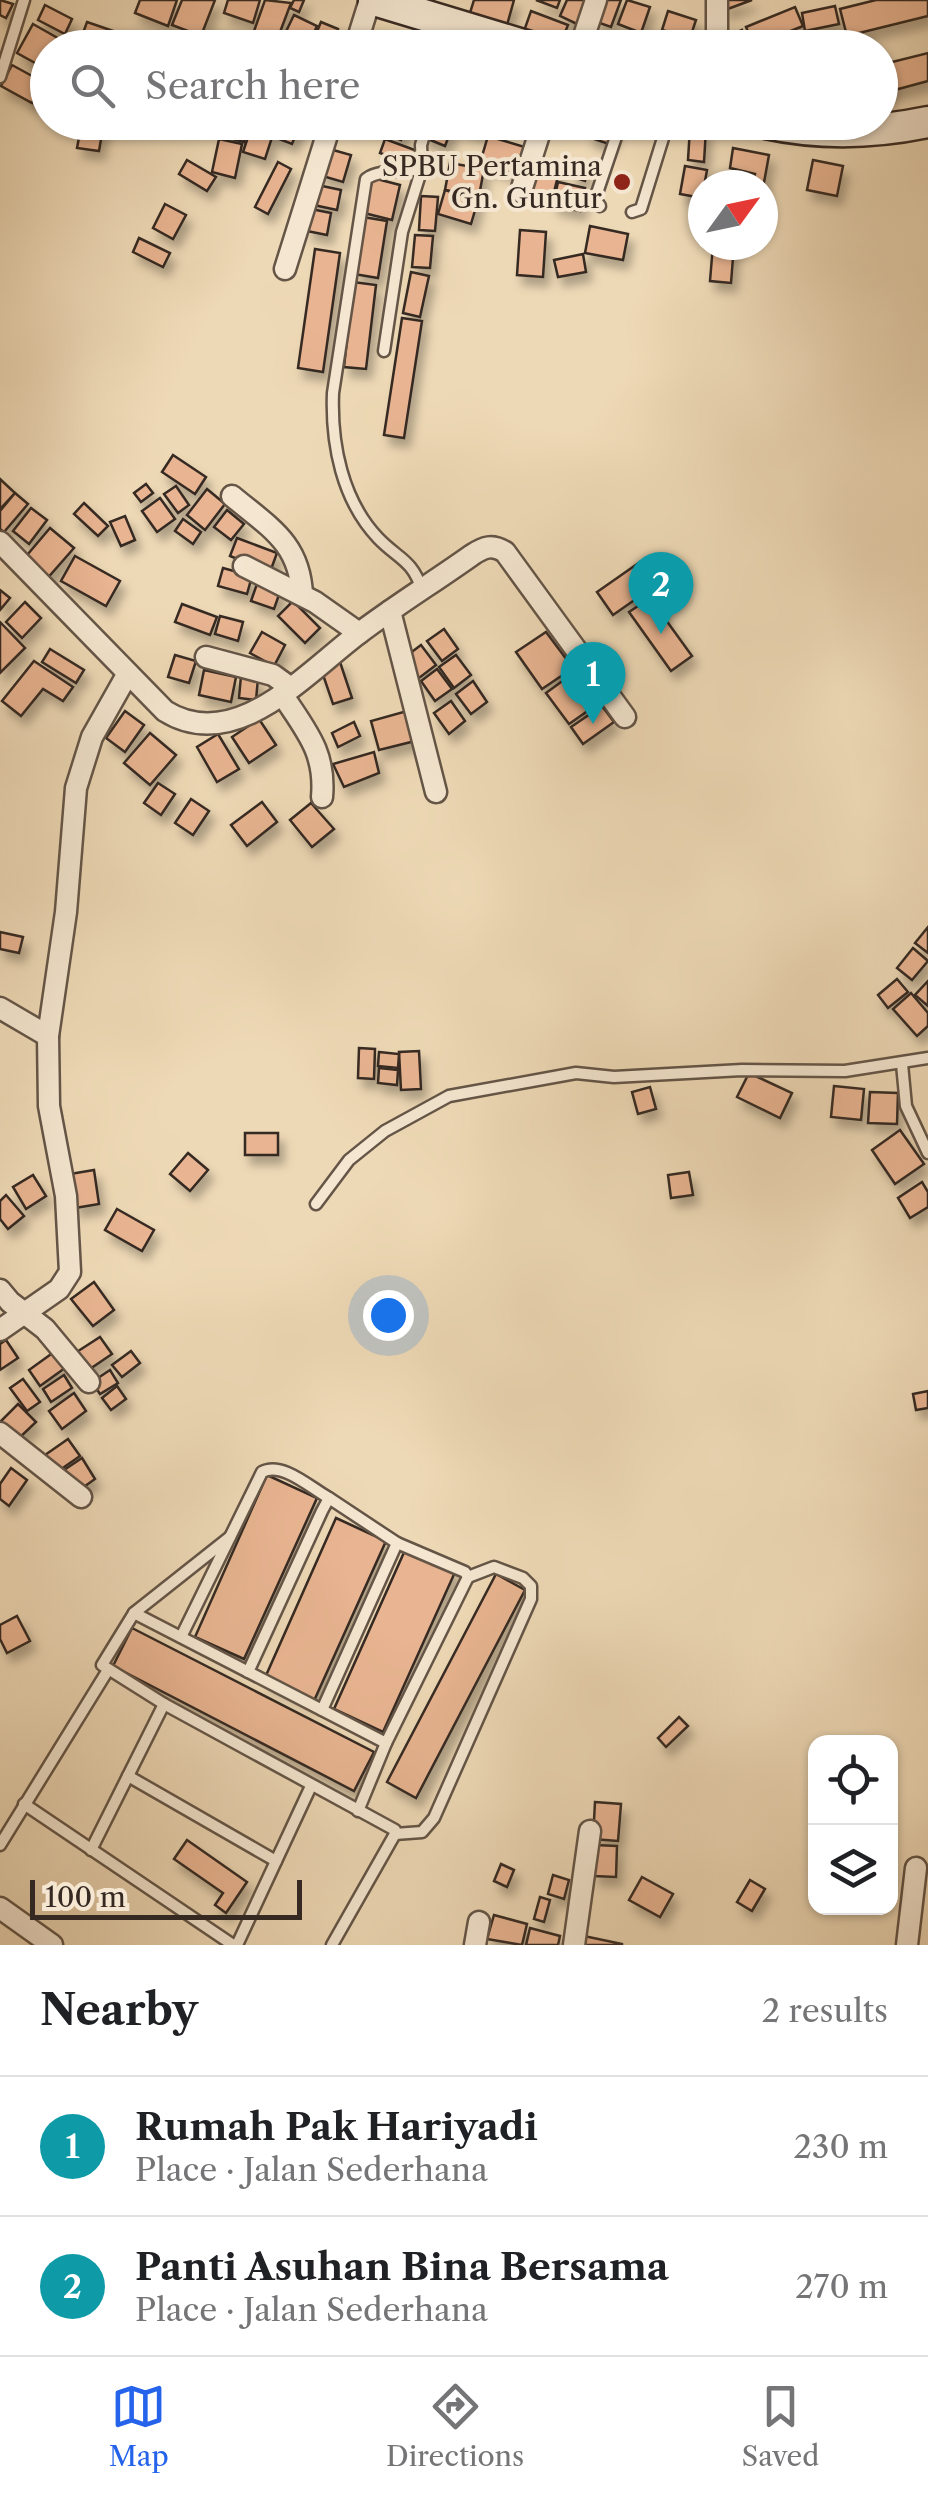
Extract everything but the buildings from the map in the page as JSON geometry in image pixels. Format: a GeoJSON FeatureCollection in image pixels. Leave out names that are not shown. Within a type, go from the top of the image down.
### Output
{"type":"FeatureCollection","features":[{"type":"Feature","properties":{"kind":"main road"},"geometry":{"type":"LineString","coordinates":[[372,0],[456,30]]}},
{"type":"Feature","properties":{"kind":"main road"},"geometry":{"type":"LineString","coordinates":[[898,126],[928,122]]}},
{"type":"Feature","properties":{"kind":"main road"},"geometry":{"type":"LineString","coordinates":[[894,140],[928,146]]}},
{"type":"Feature","properties":{"kind":"street"},"geometry":{"type":"LineString","coordinates":[[361,30],[372,0]]}},
{"type":"Feature","properties":{"kind":"street"},"geometry":{"type":"LineString","coordinates":[[586,30],[596,0]]}},
{"type":"Feature","properties":{"kind":"street"},"geometry":{"type":"LineString","coordinates":[[717,0],[718,30]]}},
{"type":"Feature","properties":{"kind":"street"},"geometry":{"type":"LineString","coordinates":[[285,269],[326,140]]}},
{"type":"Feature","properties":{"kind":"street"},"geometry":{"type":"LineString","coordinates":[[521,191],[537,140]]}},
{"type":"Feature","properties":{"kind":"street"},"geometry":{"type":"LineString","coordinates":[[232,496],[296,557],[302,595]]}},
{"type":"Feature","properties":{"kind":"street"},"geometry":{"type":"LineString","coordinates":[[0,542],[165,711],[184,722],[206,725],[251,712],[286,691],[358,633],[482,548],[498,548],[625,717]]}},
{"type":"Feature","properties":{"kind":"street"},"geometry":{"type":"LineString","coordinates":[[244,566],[302,595],[358,633]]}},
{"type":"Feature","properties":{"kind":"street"},"geometry":{"type":"LineString","coordinates":[[390,612],[436,792]]}},
{"type":"Feature","properties":{"kind":"street"},"geometry":{"type":"LineString","coordinates":[[206,658],[272,676],[286,691],[317,748],[324,774],[322,798]]}},
{"type":"Feature","properties":{"kind":"street"},"geometry":{"type":"LineString","coordinates":[[0,1330],[59,1289],[70,1272],[66,1196],[48,1106],[48,1036],[66,912],[76,788],[92,737],[127,674]]}},
{"type":"Feature","properties":{"kind":"street"},"geometry":{"type":"LineString","coordinates":[[0,1008],[48,1036]]}},
{"type":"Feature","properties":{"kind":"street"},"geometry":{"type":"LineString","coordinates":[[0,1290],[44,1329],[89,1382]]}},
{"type":"Feature","properties":{"kind":"street"},"geometry":{"type":"LineString","coordinates":[[0,1433],[81,1497]]}},
{"type":"Feature","properties":{"kind":"street"},"geometry":{"type":"LineString","coordinates":[[574,1945],[590,1831]]}},
{"type":"Feature","properties":{"kind":"street"},"geometry":{"type":"LineString","coordinates":[[908,1945],[916,1868]]}},
{"type":"Feature","properties":{"kind":"street"},"geometry":{"type":"LineString","coordinates":[[0,1908],[52,1945]]}},
{"type":"Feature","properties":{"kind":"street"},"geometry":{"type":"LineString","coordinates":[[474,1945],[479,1922]]}},
{"type":"Feature","properties":{"kind":"lane"},"geometry":{"type":"LineString","coordinates":[[0,76],[24,0]]}},
{"type":"Feature","properties":{"kind":"lane"},"geometry":{"type":"LineString","coordinates":[[384,351],[402,232],[422,168],[422,140]]}},
{"type":"Feature","properties":{"kind":"lane"},"geometry":{"type":"LineString","coordinates":[[600,206],[595,200],[615,140]]}},
{"type":"Feature","properties":{"kind":"lane"},"geometry":{"type":"LineString","coordinates":[[632,212],[641,209],[662,140]]}},
{"type":"Feature","properties":{"kind":"lane"},"geometry":{"type":"LineString","coordinates":[[422,168],[377,173],[366,179],[332,418],[340,469],[359,512],[383,544],[410,563],[422,590]]}},
{"type":"Feature","properties":{"kind":"lane"},"geometry":{"type":"LineString","coordinates":[[316,1204],[349,1160],[385,1131],[450,1096],[576,1073],[642,1076],[742,1070],[846,1071],[928,1058]]}},
{"type":"Feature","properties":{"kind":"lane"},"geometry":{"type":"LineString","coordinates":[[902,1064],[906,1106],[928,1154]]}},
{"type":"Feature","properties":{"kind":"lane"},"geometry":{"type":"LineString","coordinates":[[181,1637],[258,1478],[268,1468],[279,1469],[329,1498],[396,1543],[465,1572],[468,1577]]}},
{"type":"Feature","properties":{"kind":"lane"},"geometry":{"type":"LineString","coordinates":[[248,1672],[329,1498]]}},
{"type":"Feature","properties":{"kind":"lane"},"geometry":{"type":"LineString","coordinates":[[230,1537],[134,1612],[102,1661],[108,1670],[164,1704],[392,1828],[395,1834]]}},
{"type":"Feature","properties":{"kind":"lane"},"geometry":{"type":"LineString","coordinates":[[322,1710],[396,1543]]}},
{"type":"Feature","properties":{"kind":"lane"},"geometry":{"type":"LineString","coordinates":[[358,1810],[386,1743],[468,1577],[494,1567],[523,1578],[531,1586],[530,1598],[434,1818],[422,1832],[395,1834]]}},
{"type":"Feature","properties":{"kind":"lane"},"geometry":{"type":"LineString","coordinates":[[134,1612],[386,1743]]}},
{"type":"Feature","properties":{"kind":"lane"},"geometry":{"type":"LineString","coordinates":[[0,1845],[108,1670]]}},
{"type":"Feature","properties":{"kind":"lane"},"geometry":{"type":"LineString","coordinates":[[91,1850],[164,1704]]}},
{"type":"Feature","properties":{"kind":"lane"},"geometry":{"type":"LineString","coordinates":[[128,1776],[276,1861]]}},
{"type":"Feature","properties":{"kind":"lane"},"geometry":{"type":"LineString","coordinates":[[24,1804],[235,1945],[311,1786]]}},
{"type":"Feature","properties":{"kind":"lane"},"geometry":{"type":"LineString","coordinates":[[332,1945],[395,1834]]}},
{"type":"Feature","properties":{"kind":"place","name":"SPBU Pertamina Gn. Guntur"},"geometry":{"type":"Point","coordinates":[622,182]}},
{"type":"Feature","properties":{"kind":"place","name":"Panti Asuhan Bina Bersama"},"geometry":{"type":"Point","coordinates":[661,634]}},
{"type":"Feature","properties":{"kind":"place","name":"Rumah Pak Hariyadi"},"geometry":{"type":"Point","coordinates":[593,724]}}]}
